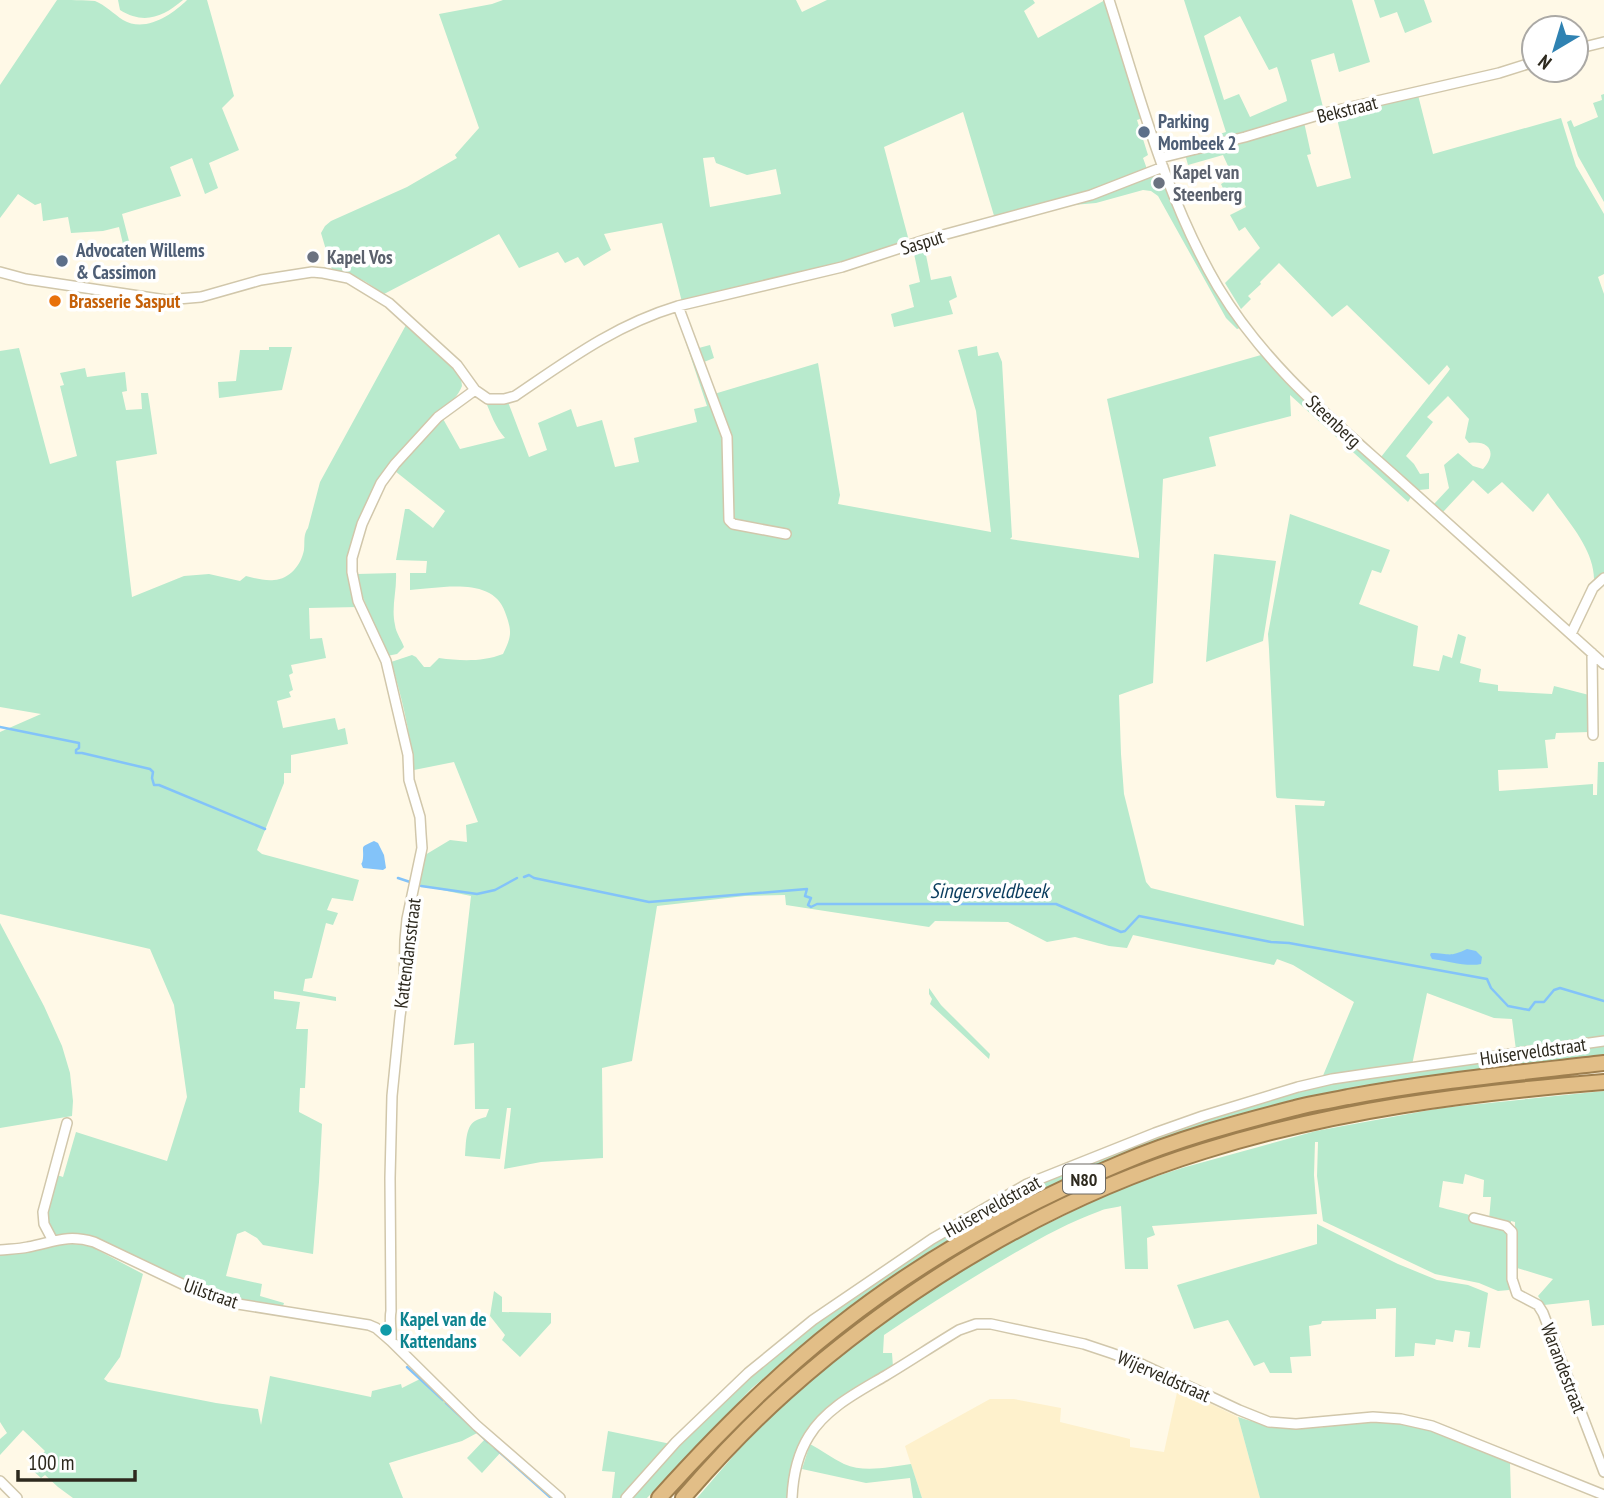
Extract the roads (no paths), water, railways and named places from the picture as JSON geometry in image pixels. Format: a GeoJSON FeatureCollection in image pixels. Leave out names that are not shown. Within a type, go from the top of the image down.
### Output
{"type":"FeatureCollection","features":[{"type":"Feature","properties":{"kind":"highway","name":"N80"},"geometry":{"type":"LineString","coordinates":[[659,1498],[701,1451],[772,1382],[837,1326],[909,1274],[988,1227],[1062,1189],[1122,1162],[1196,1136],[1297,1107],[1458,1079],[1604,1063]]}},
{"type":"Feature","properties":{"kind":"highway","name":"N80"},"geometry":{"type":"LineString","coordinates":[[683,1498],[716,1461],[785,1393],[854,1336],[923,1286],[1059,1209],[1130,1177],[1203,1151],[1303,1124],[1461,1096],[1604,1082]]}},
{"type":"Feature","properties":{"kind":"street","name":"Steenberg"},"geometry":{"type":"LineString","coordinates":[[1110,0],[1177,203],[1218,287],[1243,324],[1280,371],[1333,422],[1604,664]]}},
{"type":"Feature","properties":{"kind":"street","name":"Bekstraat"},"geometry":{"type":"LineString","coordinates":[[1162,163],[1325,113],[1520,66]]}},
{"type":"Feature","properties":{"kind":"street","name":"Sasput"},"geometry":{"type":"LineString","coordinates":[[475,390],[488,398],[504,400],[515,396],[594,342],[652,314],[842,267],[928,239],[1091,195],[1162,163]]}},
{"type":"Feature","properties":{"kind":"street"},"geometry":{"type":"LineString","coordinates":[[0,272],[26,279],[166,300],[201,297],[261,280],[312,272],[348,278],[389,303],[457,365],[475,390]]}},
{"type":"Feature","properties":{"kind":"street"},"geometry":{"type":"LineString","coordinates":[[678,306],[727,438],[729,520],[733,524],[786,534]]}},
{"type":"Feature","properties":{"kind":"street","name":"Kattendansstraat"},"geometry":{"type":"LineString","coordinates":[[391,1341],[392,1096],[404,989],[407,919],[422,848],[419,817],[409,780],[408,755],[386,661],[358,601],[352,558],[362,524],[381,483],[438,417],[475,390]]}},
{"type":"Feature","properties":{"kind":"street"},"geometry":{"type":"LineString","coordinates":[[1571,634],[1593,588],[1604,578]]}},
{"type":"Feature","properties":{"kind":"street"},"geometry":{"type":"LineString","coordinates":[[1592,653],[1593,735]]}},
{"type":"Feature","properties":{"kind":"street","name":"Huiserveldstraat"},"geometry":{"type":"LineString","coordinates":[[626,1498],[685,1434],[748,1373],[797,1333],[932,1239],[1027,1184],[1155,1133],[1298,1087],[1332,1079],[1604,1041]]}},
{"type":"Feature","properties":{"kind":"street"},"geometry":{"type":"LineString","coordinates":[[53,1241],[44,1224],[43,1212],[67,1123]]}},
{"type":"Feature","properties":{"kind":"street","name":"Warandestraat"},"geometry":{"type":"LineString","coordinates":[[1474,1217],[1506,1227],[1512,1232],[1512,1279],[1517,1294],[1538,1305],[1543,1313],[1604,1472]]}},
{"type":"Feature","properties":{"kind":"street","name":"Uilstraat"},"geometry":{"type":"LineString","coordinates":[[0,1250],[68,1237],[82,1239],[94,1242],[201,1293],[238,1304],[369,1325],[391,1341]]}},
{"type":"Feature","properties":{"kind":"street"},"geometry":{"type":"LineString","coordinates":[[376,1328],[389,1318]]}},
{"type":"Feature","properties":{"kind":"street","name":"Wijerveldstraat"},"geometry":{"type":"LineString","coordinates":[[792,1498],[793,1478],[800,1453],[810,1434],[828,1414],[959,1330],[976,1324],[991,1324],[1084,1344],[1111,1353],[1269,1422],[1296,1424],[1373,1417],[1401,1419],[1432,1426],[1604,1495]]}},
{"type":"Feature","properties":{"kind":"street"},"geometry":{"type":"LineString","coordinates":[[391,1341],[476,1424],[560,1498]]}},
{"type":"Feature","properties":{"kind":"street"},"geometry":{"type":"LineString","coordinates":[[0,1481],[17,1498]]}},
{"type":"Feature","properties":{"kind":"water"},"geometry":{"type":"Polygon","coordinates":[[[374,841],[384,855],[386,868],[383,870],[363,868],[363,847],[374,841]]]}},
{"type":"Feature","properties":{"kind":"water"},"geometry":{"type":"Polygon","coordinates":[[[1467,949],[1476,951],[1482,957],[1481,964],[1470,965],[1432,959],[1430,955],[1452,954],[1467,949]]]}},
{"type":"Feature","properties":{"kind":"waterway","name":"Singersveldbeek"},"geometry":{"type":"LineString","coordinates":[[0,727],[79,743],[76,753],[150,769],[153,772],[154,785],[265,829]]}},
{"type":"Feature","properties":{"kind":"waterway","name":"Singersveldbeek"},"geometry":{"type":"LineString","coordinates":[[524,877],[529,875],[649,902],[807,889],[805,896],[811,898],[808,905],[811,907],[817,904],[1056,904],[1121,932],[1139,916],[1487,979],[1491,988],[1508,1006],[1529,1010],[1535,1002],[1544,1002],[1554,990],[1560,988],[1604,1001]]}},
{"type":"Feature","properties":{"kind":"waterway","name":"Singersveldbeek"},"geometry":{"type":"LineString","coordinates":[[398,878],[410,882]]}},
{"type":"Feature","properties":{"kind":"waterway","name":"Singersveldbeek"},"geometry":{"type":"LineString","coordinates":[[421,886],[477,894],[495,890],[517,878]]}},
{"type":"Feature","properties":{"kind":"waterway"},"geometry":{"type":"LineString","coordinates":[[407,1367],[443,1400]]}},
{"type":"Feature","properties":{"kind":"waterway"},"geometry":{"type":"LineString","coordinates":[[446,1403],[488,1442]]}},
{"type":"Feature","properties":{"kind":"waterway"},"geometry":{"type":"LineString","coordinates":[[495,1448],[551,1498]]}},
{"type":"Feature","properties":{"kind":"place","name":"Parking Mombeek 2"},"geometry":{"type":"Point","coordinates":[1144,132]}},
{"type":"Feature","properties":{"kind":"place","name":"Kapel van Steenberg"},"geometry":{"type":"Point","coordinates":[1159,183]}},
{"type":"Feature","properties":{"kind":"place","name":"Kapel Vos"},"geometry":{"type":"Point","coordinates":[313,257]}},
{"type":"Feature","properties":{"kind":"place","name":"Advocaten Willems & Cassimon"},"geometry":{"type":"Point","coordinates":[62,261]}},
{"type":"Feature","properties":{"kind":"place","name":"Brasserie Sasput"},"geometry":{"type":"Point","coordinates":[55,301]}},
{"type":"Feature","properties":{"kind":"place","name":"Kapel van de Kattendans"},"geometry":{"type":"Point","coordinates":[386,1330]}}]}
